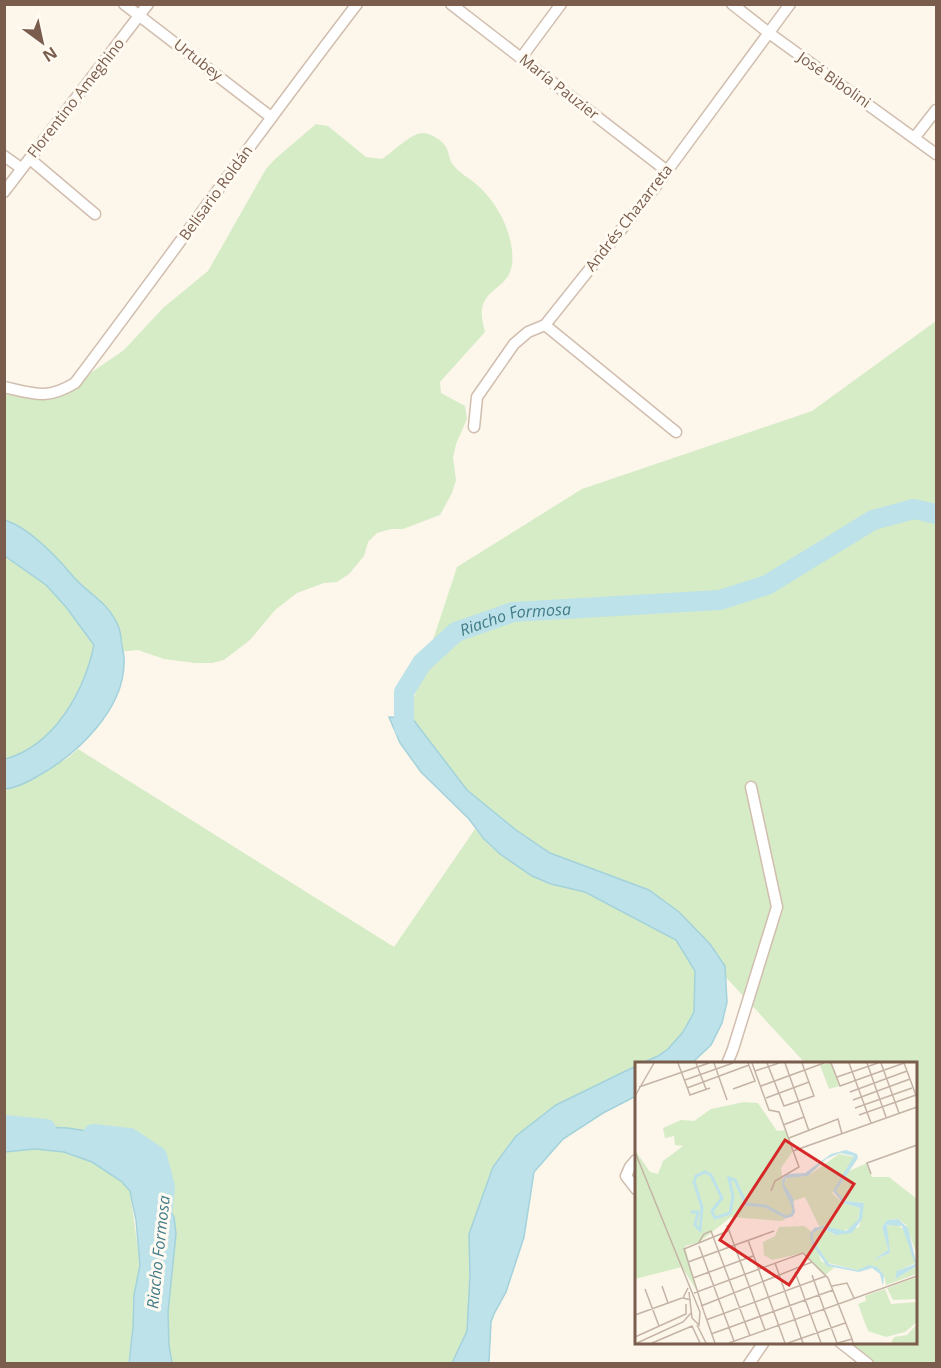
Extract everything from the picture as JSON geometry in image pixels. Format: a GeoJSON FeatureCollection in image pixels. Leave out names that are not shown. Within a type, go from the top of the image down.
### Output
{"type":"FeatureCollection","features":[{"type":"Feature","properties":{"kind":"street","name":"Urtubey"},"geometry":{"type":"LineString","coordinates":[[124,4],[271,117]]}},
{"type":"Feature","properties":{"kind":"street","name":"Florentino Ameghino"},"geometry":{"type":"LineString","coordinates":[[4,192],[148,4]]}},
{"type":"Feature","properties":{"kind":"street","name":"Belisario Roldán"},"geometry":{"type":"LineString","coordinates":[[4,387],[45,394],[60,392],[75,383],[357,4]]}},
{"type":"Feature","properties":{"kind":"street","name":"María Pauzier"},"geometry":{"type":"LineString","coordinates":[[451,4],[667,171]]}},
{"type":"Feature","properties":{"kind":"street"},"geometry":{"type":"LineString","coordinates":[[521,58],[561,4]]}},
{"type":"Feature","properties":{"kind":"street","name":"José Bibolini"},"geometry":{"type":"LineString","coordinates":[[732,4],[936,154]]}},
{"type":"Feature","properties":{"kind":"street","name":"Andrés Chazarreta"},"geometry":{"type":"LineString","coordinates":[[474,427],[477,397],[514,344],[528,332],[544,325],[667,171],[790,4]]}},
{"type":"Feature","properties":{"kind":"street"},"geometry":{"type":"LineString","coordinates":[[915,137],[936,110]]}},
{"type":"Feature","properties":{"kind":"street"},"geometry":{"type":"LineString","coordinates":[[4,156],[21,168]]}},
{"type":"Feature","properties":{"kind":"street"},"geometry":{"type":"LineString","coordinates":[[30,159],[95,214]]}},
{"type":"Feature","properties":{"kind":"street"},"geometry":{"type":"LineString","coordinates":[[544,325],[676,432]]}},
{"type":"Feature","properties":{"kind":"street"},"geometry":{"type":"LineString","coordinates":[[727,1062],[777,907],[751,787]]}},
{"type":"Feature","properties":{"kind":"street"},"geometry":{"type":"LineString","coordinates":[[635,1161],[626,1176],[635,1188]]}},
{"type":"Feature","properties":{"kind":"street"},"geometry":{"type":"LineString","coordinates":[[748,1364],[763,1344]]}},
{"type":"Feature","properties":{"kind":"street"},"geometry":{"type":"LineString","coordinates":[[843,1344],[868,1364]]}},
{"type":"Feature","properties":{"kind":"green space"},"geometry":{"type":"Polygon","coordinates":[[[316,124],[328,126],[366,157],[382,159],[418,134],[426,133],[436,137],[446,147],[455,167],[483,190],[505,223],[512,251],[510,272],[502,284],[486,298],[483,305],[485,332],[440,382],[441,393],[465,406],[467,419],[456,444],[453,458],[456,480],[452,493],[440,515],[403,529],[391,529],[377,533],[368,542],[364,556],[349,574],[337,582],[324,583],[297,593],[275,610],[250,640],[224,660],[195,663],[164,659],[138,650],[107,653],[96,616],[5,538],[5,387],[33,394],[76,383],[124,350],[163,308],[208,271],[266,169],[316,124]]]}},
{"type":"Feature","properties":{"kind":"green space"},"geometry":{"type":"Polygon","coordinates":[[[936,321],[936,1363],[868,1363],[841,1344],[917,1344],[917,1062],[804,1062],[686,934],[521,849],[404,728],[457,567],[582,489],[812,411],[936,321]]]}},
{"type":"Feature","properties":{"kind":"green space"},"geometry":{"type":"Polygon","coordinates":[[[4,556],[46,585],[66,607],[94,645],[83,680],[64,715],[38,743],[22,753],[5,759],[4,556]]]}},
{"type":"Feature","properties":{"kind":"green space"},"geometry":{"type":"Polygon","coordinates":[[[78,749],[394,947],[475,829],[491,847],[531,875],[551,884],[585,892],[676,940],[695,971],[694,1012],[683,1032],[668,1049],[649,1061],[635,1062],[635,1067],[628,1071],[556,1105],[506,1149],[493,1167],[469,1234],[470,1275],[467,1331],[452,1363],[172,1363],[168,1312],[176,1234],[174,1217],[164,1202],[162,1175],[157,1156],[130,1138],[5,1125],[5,789],[10,789],[68,758],[78,749]]]}},
{"type":"Feature","properties":{"kind":"green space"},"geometry":{"type":"Polygon","coordinates":[[[35,1149],[64,1151],[92,1162],[121,1181],[130,1191],[140,1265],[134,1295],[133,1327],[128,1363],[5,1363],[4,1152],[35,1149]]]}},
{"type":"Feature","properties":{"kind":"water"},"geometry":{"type":"Polygon","coordinates":[[[4,520],[22,528],[40,542],[109,611],[119,628],[124,660],[122,681],[115,698],[95,730],[82,744],[53,767],[22,784],[5,789],[5,759],[38,742],[64,715],[83,681],[94,645],[66,607],[46,585],[5,556],[4,520]]]}},
{"type":"Feature","properties":{"kind":"water"},"geometry":{"type":"Polygon","coordinates":[[[389,717],[412,718],[467,790],[516,830],[550,853],[649,890],[679,912],[710,944],[725,966],[727,1002],[722,1023],[711,1045],[693,1062],[644,1062],[668,1049],[683,1032],[694,1012],[695,971],[676,940],[585,892],[551,884],[532,876],[500,854],[484,839],[469,819],[421,772],[400,743],[389,717]]]}},
{"type":"Feature","properties":{"kind":"water"},"geometry":{"type":"Polygon","coordinates":[[[635,1066],[635,1097],[603,1113],[563,1139],[534,1172],[524,1237],[506,1292],[491,1322],[488,1363],[452,1363],[467,1331],[470,1275],[469,1234],[493,1167],[516,1136],[556,1105],[635,1066]]]}},
{"type":"Feature","properties":{"kind":"water"},"geometry":{"type":"Polygon","coordinates":[[[4,1125],[68,1128],[130,1138],[162,1175],[165,1187],[164,1202],[174,1217],[176,1234],[168,1312],[172,1363],[129,1363],[134,1295],[140,1265],[136,1220],[130,1191],[121,1181],[92,1162],[64,1152],[35,1149],[5,1152],[4,1125]]]}},
{"type":"Feature","properties":{"kind":"waterway","name":"Riacho Formosa"},"geometry":{"type":"LineString","coordinates":[[414,741],[404,728],[404,692],[422,663],[456,632],[513,612],[720,600],[767,585],[873,520],[914,509],[936,514]]}},
{"type":"Feature","properties":{"kind":"waterway","name":"Riacho Formosa"},"geometry":{"type":"LineString","coordinates":[[4,1125],[46,1129]]}},
{"type":"Feature","properties":{"kind":"waterway","name":"Riacho Formosa"},"geometry":{"type":"LineString","coordinates":[[93,1134],[130,1138],[157,1156],[165,1187],[161,1227]]}}]}
